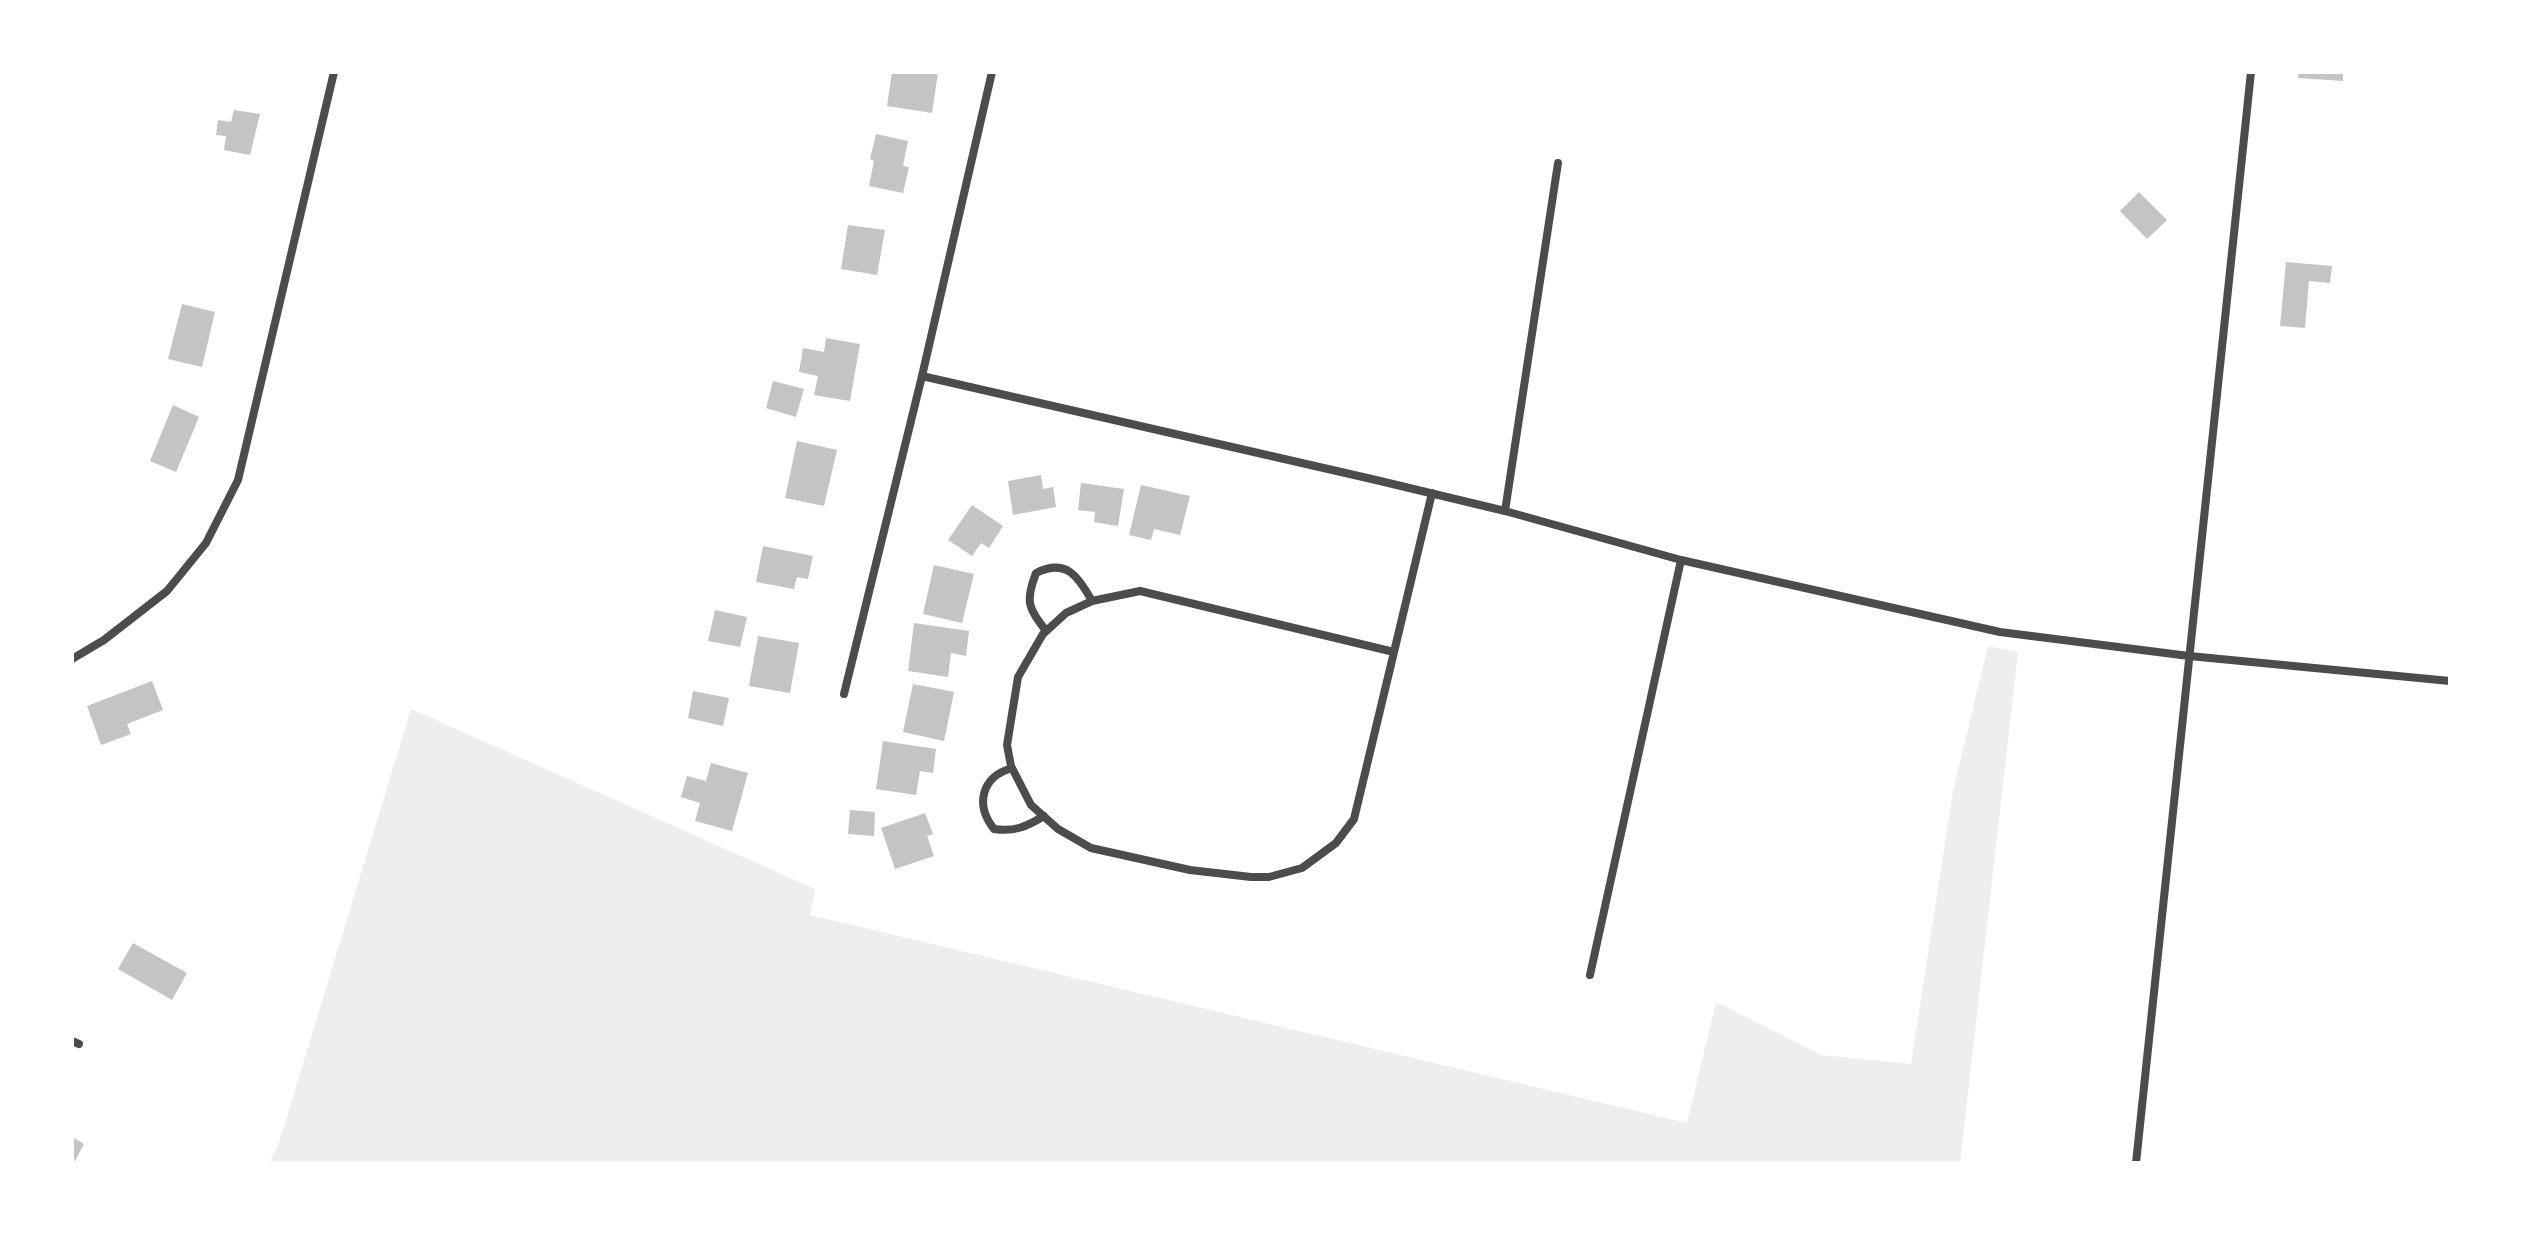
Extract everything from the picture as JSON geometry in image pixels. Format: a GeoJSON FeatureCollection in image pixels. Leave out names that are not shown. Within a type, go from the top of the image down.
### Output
{"type":"FeatureCollection","features":[{"type":"Feature","properties":{"kind":"street"},"geometry":{"type":"LineString","coordinates":[[72,659],[104,640],[167,591],[206,543],[233,491],[257,406],[334,72]]}},
{"type":"Feature","properties":{"kind":"street"},"geometry":{"type":"LineString","coordinates":[[844,694],[992,72]]}},
{"type":"Feature","properties":{"kind":"street"},"geometry":{"type":"LineString","coordinates":[[2136,1163],[2251,72]]}},
{"type":"Feature","properties":{"kind":"street"},"geometry":{"type":"LineString","coordinates":[[1505,511],[1558,163]]}},
{"type":"Feature","properties":{"kind":"street"},"geometry":{"type":"LineString","coordinates":[[922,376],[1432,493],[1681,560],[2000,632],[2189,656],[2450,681]]}},
{"type":"Feature","properties":{"kind":"street"},"geometry":{"type":"LineString","coordinates":[[1394,652],[1140,591],[1092,601],[1066,613],[1046,631],[1018,677],[1007,745],[1012,768],[1031,805],[1058,829],[1091,848],[1190,870],[1251,877],[1269,877],[1302,868],[1336,843],[1354,819],[1394,652],[1432,493]]}},
{"type":"Feature","properties":{"kind":"street"},"geometry":{"type":"LineString","coordinates":[[1590,975],[1681,560]]}},
{"type":"Feature","properties":{"kind":"street"},"geometry":{"type":"LineString","coordinates":[[1046,631],[1034,615],[1027,595],[1036,573],[1049,566],[1066,569],[1080,580],[1092,601]]}},
{"type":"Feature","properties":{"kind":"street"},"geometry":{"type":"LineString","coordinates":[[1012,768],[992,779],[982,797],[984,816],[994,829],[1012,831],[1044,816]]}},
{"type":"Feature","properties":{"kind":"shaded area"},"geometry":{"type":"Polygon","coordinates":[[[1988,646],[2018,652],[1960,1163],[269,1163],[278,1146],[411,709],[815,889],[810,915],[1687,1123],[1716,1002],[1821,1055],[1911,1064],[1953,791],[1988,646]]]}},
{"type":"Feature","properties":{"kind":"building"},"geometry":{"type":"Polygon","coordinates":[[[892,72],[938,73],[932,113],[887,106],[892,72]]]}},
{"type":"Feature","properties":{"kind":"building"},"geometry":{"type":"Polygon","coordinates":[[[2299,72],[2343,72],[2343,81],[2298,78],[2299,72]]]}},
{"type":"Feature","properties":{"kind":"building"},"geometry":{"type":"Polygon","coordinates":[[[234,110],[260,114],[250,155],[224,150],[226,136],[216,135],[218,120],[231,122],[234,110]]]}},
{"type":"Feature","properties":{"kind":"building"},"geometry":{"type":"Polygon","coordinates":[[[876,134],[908,141],[903,166],[909,167],[903,193],[869,186],[874,161],[870,159],[876,134]]]}},
{"type":"Feature","properties":{"kind":"building"},"geometry":{"type":"Polygon","coordinates":[[[2139,192],[2167,220],[2147,239],[2120,211],[2139,192]]]}},
{"type":"Feature","properties":{"kind":"building"},"geometry":{"type":"Polygon","coordinates":[[[848,225],[885,230],[877,275],[841,269],[848,225]]]}},
{"type":"Feature","properties":{"kind":"building"},"geometry":{"type":"Polygon","coordinates":[[[2286,262],[2332,266],[2330,283],[2309,281],[2305,328],[2280,326],[2286,262]]]}},
{"type":"Feature","properties":{"kind":"building"},"geometry":{"type":"Polygon","coordinates":[[[182,304],[215,312],[202,367],[168,359],[182,304]]]}},
{"type":"Feature","properties":{"kind":"building"},"geometry":{"type":"Polygon","coordinates":[[[826,338],[860,344],[850,401],[814,395],[818,376],[799,372],[803,348],[824,352],[826,338]]]}},
{"type":"Feature","properties":{"kind":"building"},"geometry":{"type":"Polygon","coordinates":[[[773,381],[804,389],[796,417],[766,408],[773,381]]]}},
{"type":"Feature","properties":{"kind":"building"},"geometry":{"type":"Polygon","coordinates":[[[173,405],[199,417],[176,472],[150,461],[173,405]]]}},
{"type":"Feature","properties":{"kind":"building"},"geometry":{"type":"Polygon","coordinates":[[[797,441],[837,450],[824,506],[785,498],[797,441]]]}},
{"type":"Feature","properties":{"kind":"building"},"geometry":{"type":"Polygon","coordinates":[[[1041,475],[1043,489],[1053,487],[1056,507],[1013,515],[1008,481],[1041,475]]]}},
{"type":"Feature","properties":{"kind":"building"},"geometry":{"type":"Polygon","coordinates":[[[1081,483],[1124,489],[1118,526],[1094,522],[1095,512],[1078,510],[1081,483]]]}},
{"type":"Feature","properties":{"kind":"building"},"geometry":{"type":"Polygon","coordinates":[[[1141,485],[1190,496],[1180,535],[1154,529],[1151,540],[1129,535],[1141,485]]]}},
{"type":"Feature","properties":{"kind":"building"},"geometry":{"type":"Polygon","coordinates":[[[972,505],[1003,526],[989,548],[981,543],[972,556],[948,540],[972,505]]]}},
{"type":"Feature","properties":{"kind":"building"},"geometry":{"type":"Polygon","coordinates":[[[763,546],[813,556],[808,579],[797,577],[794,589],[756,582],[763,546]]]}},
{"type":"Feature","properties":{"kind":"building"},"geometry":{"type":"Polygon","coordinates":[[[934,565],[974,574],[962,623],[923,614],[934,565]]]}},
{"type":"Feature","properties":{"kind":"building"},"geometry":{"type":"Polygon","coordinates":[[[715,610],[747,617],[740,647],[708,641],[715,610]]]}},
{"type":"Feature","properties":{"kind":"building"},"geometry":{"type":"Polygon","coordinates":[[[914,623],[969,631],[966,656],[951,653],[948,677],[908,671],[914,623]]]}},
{"type":"Feature","properties":{"kind":"building"},"geometry":{"type":"Polygon","coordinates":[[[758,636],[799,643],[790,693],[749,686],[758,636]]]}},
{"type":"Feature","properties":{"kind":"building"},"geometry":{"type":"Polygon","coordinates":[[[152,681],[163,710],[127,724],[131,734],[101,745],[87,706],[152,681]]]}},
{"type":"Feature","properties":{"kind":"building"},"geometry":{"type":"Polygon","coordinates":[[[913,684],[954,692],[944,741],[903,732],[913,684]]]}},
{"type":"Feature","properties":{"kind":"building"},"geometry":{"type":"Polygon","coordinates":[[[693,691],[729,698],[723,726],[688,718],[693,691]]]}},
{"type":"Feature","properties":{"kind":"building"},"geometry":{"type":"Polygon","coordinates":[[[883,741],[936,749],[933,773],[920,771],[916,795],[876,789],[883,741]]]}},
{"type":"Feature","properties":{"kind":"building"},"geometry":{"type":"Polygon","coordinates":[[[711,763],[748,773],[732,831],[695,821],[700,803],[681,797],[687,776],[706,781],[711,763]]]}},
{"type":"Feature","properties":{"kind":"building"},"geometry":{"type":"Polygon","coordinates":[[[850,810],[875,812],[874,836],[848,834],[850,810]]]}},
{"type":"Feature","properties":{"kind":"building"},"geometry":{"type":"Polygon","coordinates":[[[925,813],[933,834],[927,836],[934,856],[895,869],[881,828],[925,813]]]}},
{"type":"Feature","properties":{"kind":"building"},"geometry":{"type":"Polygon","coordinates":[[[133,943],[187,973],[172,1000],[118,969],[133,943]]]}},
{"type":"Feature","properties":{"kind":"building"},"geometry":{"type":"Polygon","coordinates":[[[72,1137],[84,1144],[74,1163],[72,1163],[72,1137]]]}}]}
